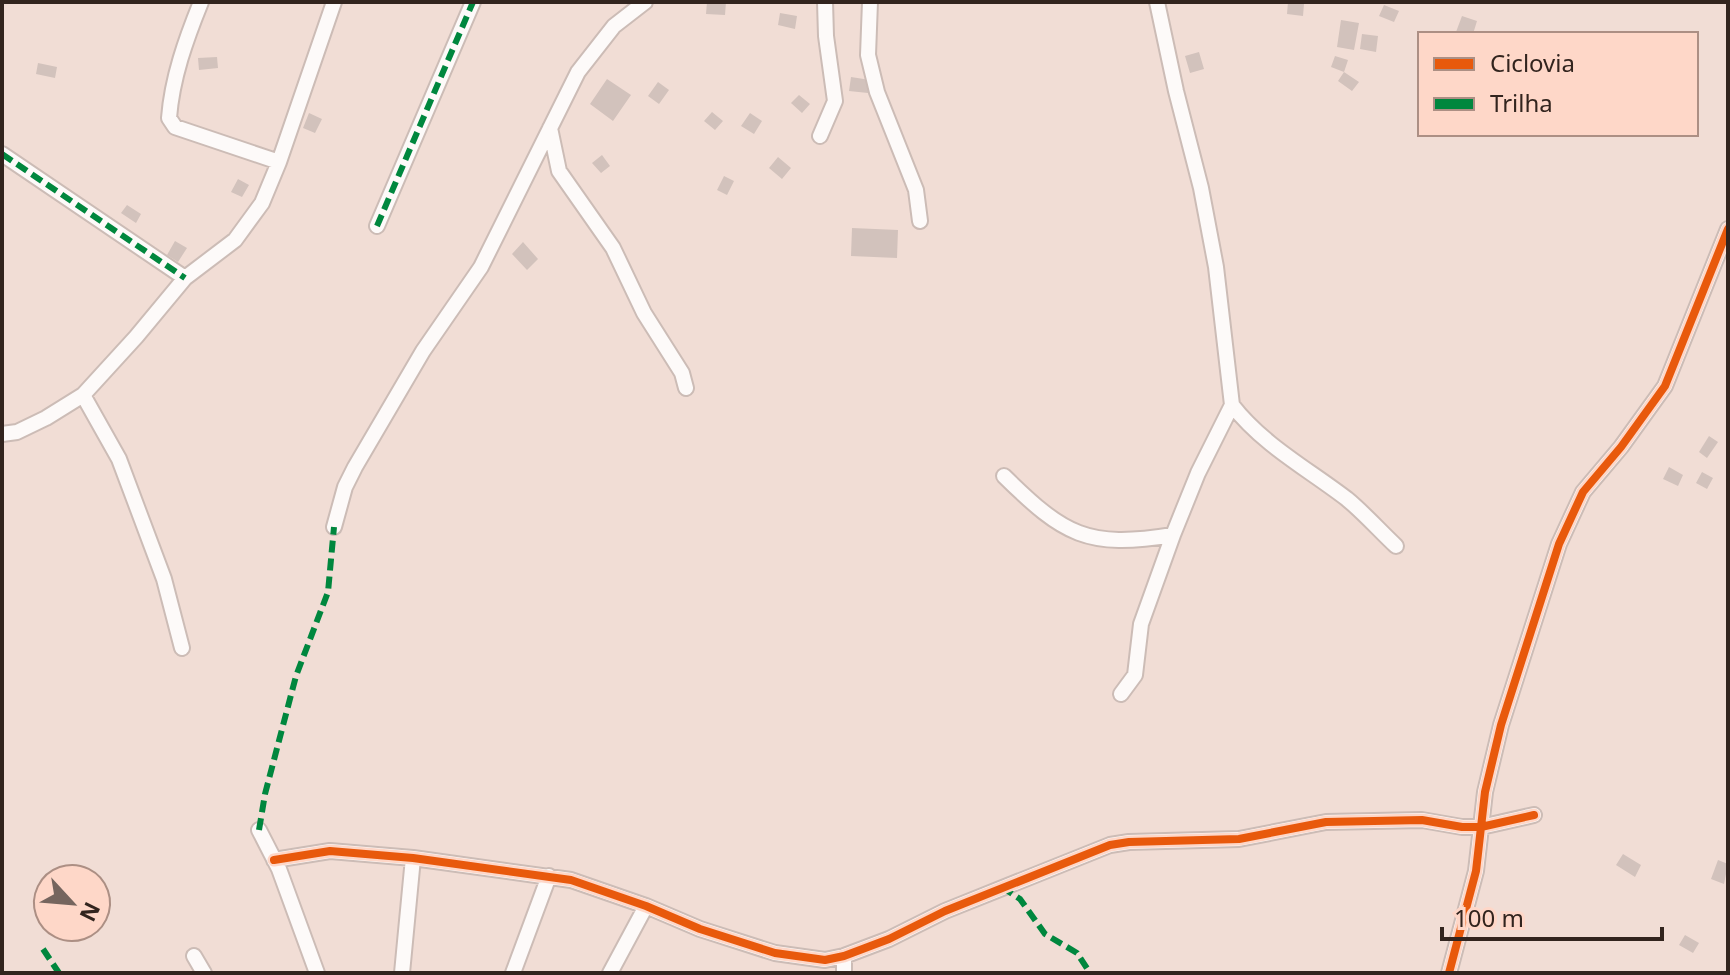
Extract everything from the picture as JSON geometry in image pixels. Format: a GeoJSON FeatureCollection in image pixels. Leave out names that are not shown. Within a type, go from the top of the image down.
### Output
{"type":"FeatureCollection","features":[{"type":"Feature","properties":{"kind":"street"},"geometry":{"type":"LineString","coordinates":[[201,2],[170,99],[169,118],[175,127],[279,162]]}},
{"type":"Feature","properties":{"kind":"street"},"geometry":{"type":"LineString","coordinates":[[2,434],[32,425],[83,395],[185,278],[235,240],[262,203],[334,2]]}},
{"type":"Feature","properties":{"kind":"street"},"geometry":{"type":"LineString","coordinates":[[377,226],[473,2]]}},
{"type":"Feature","properties":{"kind":"street"},"geometry":{"type":"LineString","coordinates":[[334,527],[345,487],[361,455],[423,351],[481,267],[578,72],[614,26],[645,2]]}},
{"type":"Feature","properties":{"kind":"street"},"geometry":{"type":"LineString","coordinates":[[820,136],[835,101],[829,68],[825,2]]}},
{"type":"Feature","properties":{"kind":"street"},"geometry":{"type":"LineString","coordinates":[[870,2],[868,55],[877,92],[916,190],[920,221]]}},
{"type":"Feature","properties":{"kind":"street"},"geometry":{"type":"LineString","coordinates":[[1157,2],[1210,235],[1232,405],[1245,422],[1286,456],[1349,500],[1396,546]]}},
{"type":"Feature","properties":{"kind":"street"},"geometry":{"type":"LineString","coordinates":[[550,127],[559,171],[613,248],[644,313],[682,373],[686,388]]}},
{"type":"Feature","properties":{"kind":"street"},"geometry":{"type":"LineString","coordinates":[[2,154],[185,278]]}},
{"type":"Feature","properties":{"kind":"street"},"geometry":{"type":"LineString","coordinates":[[1449,973],[1476,871],[1485,792],[1501,725],[1559,544],[1583,492],[1621,447],[1665,386],[1728,229]]}},
{"type":"Feature","properties":{"kind":"street"},"geometry":{"type":"LineString","coordinates":[[83,395],[119,459],[164,579],[182,648]]}},
{"type":"Feature","properties":{"kind":"street"},"geometry":{"type":"LineString","coordinates":[[1121,694],[1135,675],[1141,624],[1173,535],[1198,473],[1232,405]]}},
{"type":"Feature","properties":{"kind":"street"},"geometry":{"type":"LineString","coordinates":[[1004,476],[1035,506],[1069,531],[1092,539],[1145,540],[1173,535]]}},
{"type":"Feature","properties":{"kind":"street"},"geometry":{"type":"LineString","coordinates":[[274,860],[330,851],[413,858],[549,876],[571,880],[700,929],[775,953],[825,960],[889,939],[945,911],[1110,845],[1239,839],[1326,822],[1422,820],[1481,827],[1534,815]]}},
{"type":"Feature","properties":{"kind":"street"},"geometry":{"type":"LineString","coordinates":[[259,830],[274,860],[317,973]]}},
{"type":"Feature","properties":{"kind":"street"},"geometry":{"type":"LineString","coordinates":[[402,973],[413,858]]}},
{"type":"Feature","properties":{"kind":"street"},"geometry":{"type":"LineString","coordinates":[[513,973],[549,876]]}},
{"type":"Feature","properties":{"kind":"street"},"geometry":{"type":"LineString","coordinates":[[610,973],[646,906]]}},
{"type":"Feature","properties":{"kind":"street"},"geometry":{"type":"LineString","coordinates":[[194,956],[204,973]]}},
{"type":"Feature","properties":{"kind":"street"},"geometry":{"type":"LineString","coordinates":[[844,956],[844,973]]}},
{"type":"Feature","properties":{"kind":"building"},"geometry":{"type":"Polygon","coordinates":[[[707,2],[726,2],[725,15],[706,14],[707,2]]]}},
{"type":"Feature","properties":{"kind":"building"},"geometry":{"type":"Polygon","coordinates":[[[1288,2],[1304,4],[1303,16],[1287,14],[1288,2]]]}},
{"type":"Feature","properties":{"kind":"building"},"geometry":{"type":"Polygon","coordinates":[[[1384,5],[1399,11],[1394,22],[1379,16],[1384,5]]]}},
{"type":"Feature","properties":{"kind":"building"},"geometry":{"type":"Polygon","coordinates":[[[780,13],[797,16],[795,29],[778,25],[780,13]]]}},
{"type":"Feature","properties":{"kind":"building"},"geometry":{"type":"Polygon","coordinates":[[[1462,16],[1477,21],[1474,32],[1456,32],[1462,16]]]}},
{"type":"Feature","properties":{"kind":"building"},"geometry":{"type":"Polygon","coordinates":[[[1341,20],[1359,23],[1354,50],[1337,47],[1341,20]]]}},
{"type":"Feature","properties":{"kind":"building"},"geometry":{"type":"Polygon","coordinates":[[[1362,34],[1378,36],[1376,52],[1360,49],[1362,34]]]}},
{"type":"Feature","properties":{"kind":"building"},"geometry":{"type":"Polygon","coordinates":[[[1199,52],[1204,69],[1190,73],[1185,56],[1199,52]]]}},
{"type":"Feature","properties":{"kind":"building"},"geometry":{"type":"Polygon","coordinates":[[[1335,56],[1348,60],[1344,72],[1331,67],[1335,56]]]}},
{"type":"Feature","properties":{"kind":"building"},"geometry":{"type":"Polygon","coordinates":[[[217,57],[218,68],[199,70],[198,58],[217,57]]]}},
{"type":"Feature","properties":{"kind":"building"},"geometry":{"type":"Polygon","coordinates":[[[38,63],[57,67],[55,78],[36,74],[38,63]]]}},
{"type":"Feature","properties":{"kind":"building"},"geometry":{"type":"Polygon","coordinates":[[[1344,72],[1359,82],[1352,91],[1338,81],[1344,72]]]}},
{"type":"Feature","properties":{"kind":"building"},"geometry":{"type":"Polygon","coordinates":[[[851,77],[870,80],[868,93],[849,91],[851,77]]]}},
{"type":"Feature","properties":{"kind":"building"},"geometry":{"type":"Polygon","coordinates":[[[607,79],[631,95],[613,121],[590,104],[607,79]]]}},
{"type":"Feature","properties":{"kind":"building"},"geometry":{"type":"Polygon","coordinates":[[[658,82],[669,90],[659,104],[648,96],[658,82]]]}},
{"type":"Feature","properties":{"kind":"building"},"geometry":{"type":"Polygon","coordinates":[[[799,95],[810,104],[802,113],[791,103],[799,95]]]}},
{"type":"Feature","properties":{"kind":"building"},"geometry":{"type":"Polygon","coordinates":[[[712,112],[723,121],[715,130],[704,121],[712,112]]]}},
{"type":"Feature","properties":{"kind":"building"},"geometry":{"type":"Polygon","coordinates":[[[309,113],[322,119],[315,133],[303,128],[309,113]]]}},
{"type":"Feature","properties":{"kind":"building"},"geometry":{"type":"Polygon","coordinates":[[[750,113],[762,121],[754,134],[741,126],[750,113]]]}},
{"type":"Feature","properties":{"kind":"building"},"geometry":{"type":"Polygon","coordinates":[[[602,155],[610,166],[601,173],[592,163],[602,155]]]}},
{"type":"Feature","properties":{"kind":"building"},"geometry":{"type":"Polygon","coordinates":[[[778,157],[791,168],[782,179],[769,168],[778,157]]]}},
{"type":"Feature","properties":{"kind":"building"},"geometry":{"type":"Polygon","coordinates":[[[724,176],[734,181],[727,195],[717,190],[724,176]]]}},
{"type":"Feature","properties":{"kind":"building"},"geometry":{"type":"Polygon","coordinates":[[[238,179],[249,185],[242,197],[231,192],[238,179]]]}},
{"type":"Feature","properties":{"kind":"building"},"geometry":{"type":"Polygon","coordinates":[[[127,205],[141,214],[136,223],[121,213],[127,205]]]}},
{"type":"Feature","properties":{"kind":"building"},"geometry":{"type":"Polygon","coordinates":[[[852,228],[898,230],[897,258],[851,256],[852,228]]]}},
{"type":"Feature","properties":{"kind":"building"},"geometry":{"type":"Polygon","coordinates":[[[175,241],[187,248],[178,262],[167,255],[175,241]]]}},
{"type":"Feature","properties":{"kind":"building"},"geometry":{"type":"Polygon","coordinates":[[[523,242],[538,259],[527,270],[512,254],[523,242]]]}},
{"type":"Feature","properties":{"kind":"building"},"geometry":{"type":"Polygon","coordinates":[[[1709,436],[1718,442],[1707,458],[1699,452],[1709,436]]]}},
{"type":"Feature","properties":{"kind":"building"},"geometry":{"type":"Polygon","coordinates":[[[1669,467],[1683,475],[1678,486],[1663,479],[1669,467]]]}},
{"type":"Feature","properties":{"kind":"building"},"geometry":{"type":"Polygon","coordinates":[[[1702,472],[1713,478],[1707,489],[1696,483],[1702,472]]]}},
{"type":"Feature","properties":{"kind":"building"},"geometry":{"type":"Polygon","coordinates":[[[1623,854],[1641,865],[1635,877],[1616,865],[1623,854]]]}},
{"type":"Feature","properties":{"kind":"building"},"geometry":{"type":"Polygon","coordinates":[[[1718,860],[1728,864],[1724,884],[1711,879],[1718,860]]]}},
{"type":"Feature","properties":{"kind":"building"},"geometry":{"type":"Polygon","coordinates":[[[1685,935],[1699,943],[1693,953],[1679,945],[1685,935]]]}},
{"type":"Feature","properties":{"kind":"marked path"},"geometry":{"type":"LineString","coordinates":[[377,226],[473,2]]}},
{"type":"Feature","properties":{"kind":"marked path"},"geometry":{"type":"LineString","coordinates":[[2,154],[185,278]]}},
{"type":"Feature","properties":{"kind":"marked path"},"geometry":{"type":"LineString","coordinates":[[259,830],[265,794],[296,676],[328,592],[334,527]]}},
{"type":"Feature","properties":{"kind":"marked path"},"geometry":{"type":"LineString","coordinates":[[1002,887],[1020,899],[1045,934],[1077,953],[1090,973]]}},
{"type":"Feature","properties":{"kind":"marked path"},"geometry":{"type":"LineString","coordinates":[[43,949],[59,973]]}},
{"type":"Feature","properties":{"kind":"cycle path"},"geometry":{"type":"LineString","coordinates":[[1449,973],[1476,871],[1485,792],[1501,725],[1559,544],[1583,492],[1621,447],[1665,386],[1728,229]]}},
{"type":"Feature","properties":{"kind":"cycle path"},"geometry":{"type":"LineString","coordinates":[[274,860],[330,851],[413,858],[571,880],[700,929],[775,953],[825,960],[889,939],[945,911],[1110,845],[1239,839],[1326,822],[1422,820],[1481,827],[1534,815]]}}]}
